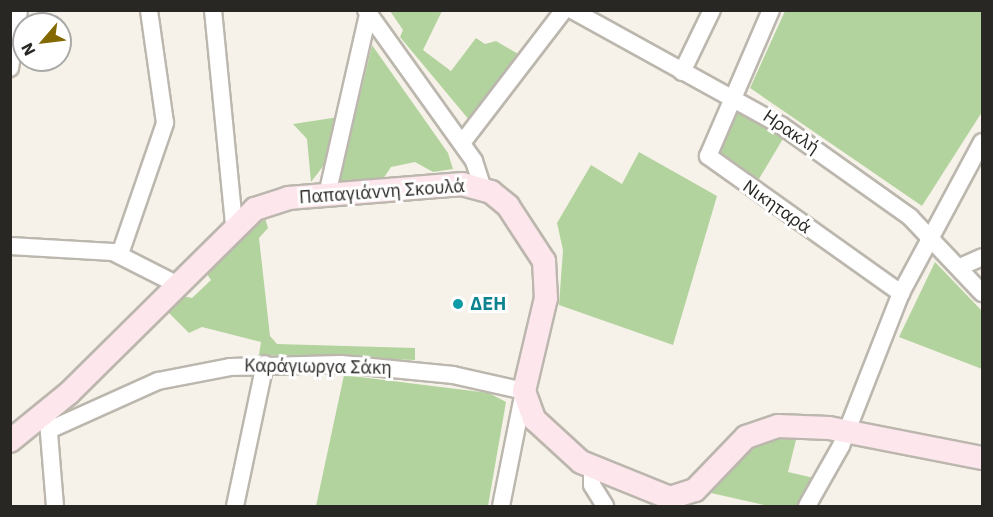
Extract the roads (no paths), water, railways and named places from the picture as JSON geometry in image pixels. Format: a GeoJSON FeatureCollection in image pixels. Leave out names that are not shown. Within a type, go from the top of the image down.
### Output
{"type":"FeatureCollection","features":[{"type":"Feature","properties":{"kind":"street"},"geometry":{"type":"LineString","coordinates":[[10,68],[19,10]]}},
{"type":"Feature","properties":{"kind":"street"},"geometry":{"type":"LineString","coordinates":[[120,254],[165,123],[149,10]]}},
{"type":"Feature","properties":{"kind":"street"},"geometry":{"type":"LineString","coordinates":[[213,10],[234,224]]}},
{"type":"Feature","properties":{"kind":"street"},"geometry":{"type":"LineString","coordinates":[[462,143],[564,10]]}},
{"type":"Feature","properties":{"kind":"street","name":"Ηρακλή"},"geometry":{"type":"LineString","coordinates":[[572,10],[682,72],[736,98],[879,193],[930,234],[982,293]]}},
{"type":"Feature","properties":{"kind":"street"},"geometry":{"type":"LineString","coordinates":[[682,72],[712,10]]}},
{"type":"Feature","properties":{"kind":"street"},"geometry":{"type":"LineString","coordinates":[[736,98],[771,10]]}},
{"type":"Feature","properties":{"kind":"street"},"geometry":{"type":"LineString","coordinates":[[368,11],[462,143],[483,188]]}},
{"type":"Feature","properties":{"kind":"street"},"geometry":{"type":"LineString","coordinates":[[327,195],[368,11]]}},
{"type":"Feature","properties":{"kind":"street","name":"Νικηταρά"},"geometry":{"type":"LineString","coordinates":[[736,98],[712,141],[711,160],[901,293]]}},
{"type":"Feature","properties":{"kind":"street"},"geometry":{"type":"LineString","coordinates":[[814,505],[848,431],[901,293],[930,234],[982,142]]}},
{"type":"Feature","properties":{"kind":"street","name":"Παπαγιάννη Σκουλά"},"geometry":{"type":"LineString","coordinates":[[10,441],[49,421],[234,224],[272,202],[327,195],[456,184],[483,188],[515,213],[547,274],[524,391]]}},
{"type":"Feature","properties":{"kind":"street"},"geometry":{"type":"LineString","coordinates":[[10,246],[120,254],[176,284]]}},
{"type":"Feature","properties":{"kind":"street"},"geometry":{"type":"LineString","coordinates":[[960,267],[982,257]]}},
{"type":"Feature","properties":{"kind":"street"},"geometry":{"type":"LineString","coordinates":[[236,507],[265,364]]}},
{"type":"Feature","properties":{"kind":"street","name":"Καράγιωργα Σάκη"},"geometry":{"type":"LineString","coordinates":[[49,421],[167,378],[265,364],[407,369],[524,391]]}},
{"type":"Feature","properties":{"kind":"street"},"geometry":{"type":"LineString","coordinates":[[524,391],[534,418],[568,453],[669,504],[694,490],[740,441],[758,430],[796,425],[848,431],[982,458]]}},
{"type":"Feature","properties":{"kind":"street"},"geometry":{"type":"LineString","coordinates":[[501,507],[524,391]]}},
{"type":"Feature","properties":{"kind":"street"},"geometry":{"type":"LineString","coordinates":[[49,421],[55,507]]}},
{"type":"Feature","properties":{"kind":"street"},"geometry":{"type":"LineString","coordinates":[[592,467],[592,485],[605,507]]}},
{"type":"Feature","properties":{"kind":"place","name":"ΔΕΗ"},"geometry":{"type":"Point","coordinates":[458,304]}}]}
